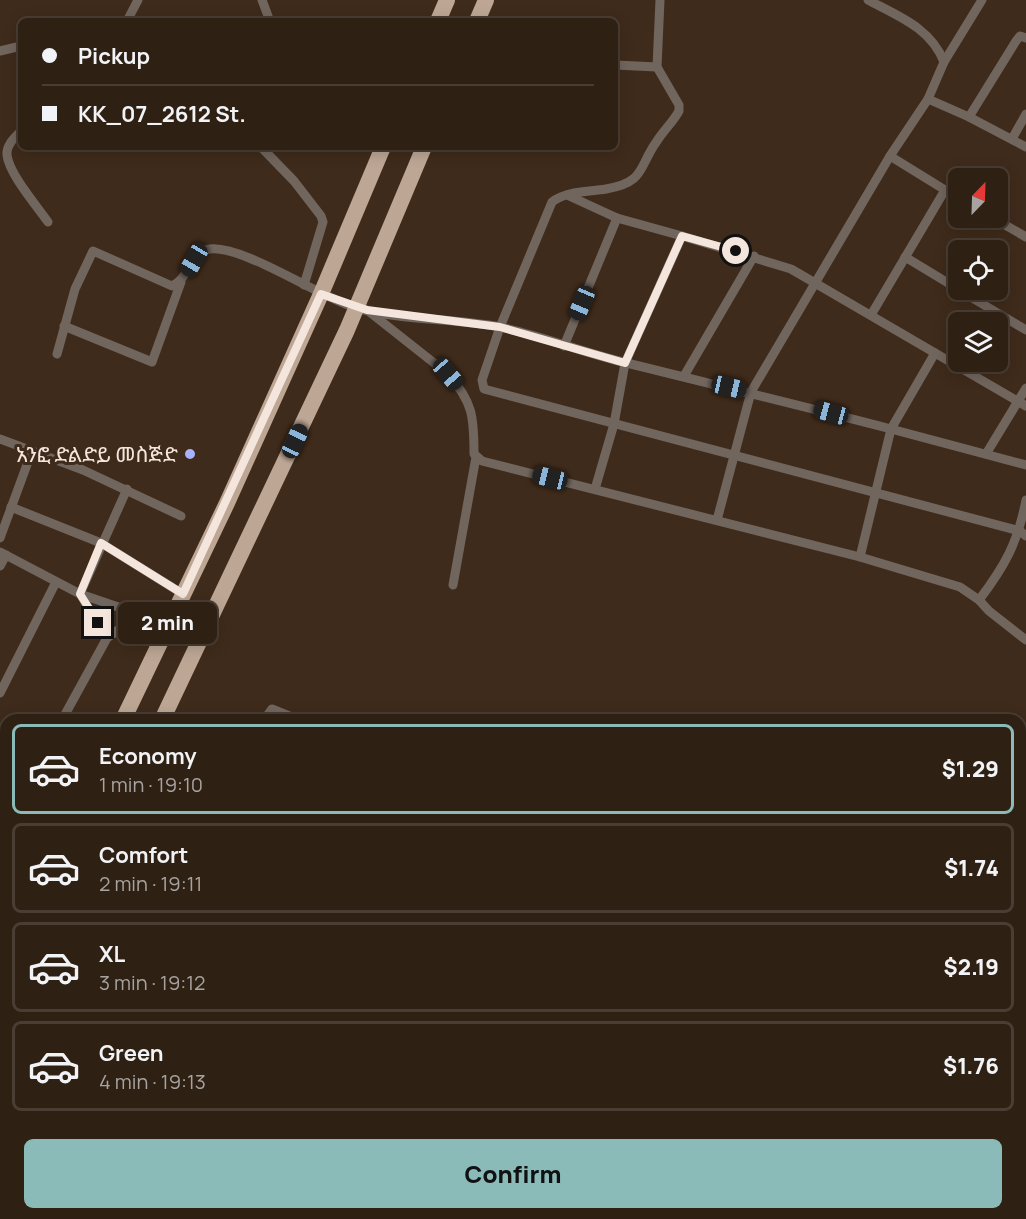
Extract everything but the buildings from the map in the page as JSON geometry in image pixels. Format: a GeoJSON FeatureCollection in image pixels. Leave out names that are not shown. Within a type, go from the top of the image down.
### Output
{"type":"FeatureCollection","features":[{"type":"Feature","properties":{"kind":"highway"},"geometry":{"type":"LineString","coordinates":[[439,18],[447,0]]}},
{"type":"Feature","properties":{"kind":"highway"},"geometry":{"type":"LineString","coordinates":[[478,18],[486,0]]}},
{"type":"Feature","properties":{"kind":"highway"},"geometry":{"type":"LineString","coordinates":[[126,714],[244,464],[321,294],[382,150]]}},
{"type":"Feature","properties":{"kind":"highway"},"geometry":{"type":"LineString","coordinates":[[165,714],[295,441],[362,309],[423,150]]}},
{"type":"Feature","properties":{"kind":"street"},"geometry":{"type":"LineString","coordinates":[[129,18],[138,0]]}},
{"type":"Feature","properties":{"kind":"street"},"geometry":{"type":"LineString","coordinates":[[262,0],[267,18]]}},
{"type":"Feature","properties":{"kind":"street"},"geometry":{"type":"LineString","coordinates":[[660,0],[657,67],[679,105],[679,111],[650,149],[642,171],[633,179],[609,189],[559,196],[552,202],[500,327],[482,380],[484,389],[875,491],[1023,533]]}},
{"type":"Feature","properties":{"kind":"street"},"geometry":{"type":"LineString","coordinates":[[868,0],[908,21],[926,34],[937,46],[944,63]]}},
{"type":"Feature","properties":{"kind":"street"},"geometry":{"type":"LineString","coordinates":[[717,520],[732,455],[751,392],[890,156],[928,99],[944,63],[982,0]]}},
{"type":"Feature","properties":{"kind":"street"},"geometry":{"type":"LineString","coordinates":[[969,117],[1016,40],[1020,36],[1026,38]]}},
{"type":"Feature","properties":{"kind":"street"},"geometry":{"type":"LineString","coordinates":[[0,51],[18,47]]}},
{"type":"Feature","properties":{"kind":"street"},"geometry":{"type":"LineString","coordinates":[[618,65],[657,67]]}},
{"type":"Feature","properties":{"kind":"street"},"geometry":{"type":"LineString","coordinates":[[928,99],[969,117],[1026,147]]}},
{"type":"Feature","properties":{"kind":"street"},"geometry":{"type":"LineString","coordinates":[[1012,139],[1026,114]]}},
{"type":"Feature","properties":{"kind":"street"},"geometry":{"type":"LineString","coordinates":[[18,135],[8,147],[7,156],[22,185],[48,222]]}},
{"type":"Feature","properties":{"kind":"street"},"geometry":{"type":"LineString","coordinates":[[265,150],[294,181],[321,216],[323,222],[304,285]]}},
{"type":"Feature","properties":{"kind":"street"},"geometry":{"type":"LineString","coordinates":[[890,156],[948,191]]}},
{"type":"Feature","properties":{"kind":"street"},"geometry":{"type":"LineString","coordinates":[[871,315],[945,189]]}},
{"type":"Feature","properties":{"kind":"street"},"geometry":{"type":"LineString","coordinates":[[567,195],[617,218],[754,256],[791,269],[1022,404]]}},
{"type":"Feature","properties":{"kind":"street"},"geometry":{"type":"LineString","coordinates":[[564,346],[617,218]]}},
{"type":"Feature","properties":{"kind":"street"},"geometry":{"type":"LineString","coordinates":[[1008,227],[1026,237]]}},
{"type":"Feature","properties":{"kind":"street"},"geometry":{"type":"LineString","coordinates":[[595,489],[614,424],[625,363],[682,236]]}},
{"type":"Feature","properties":{"kind":"street"},"geometry":{"type":"LineString","coordinates":[[64,326],[152,362],[181,282],[194,260],[204,251],[222,249],[321,294],[362,309],[500,327],[625,363],[751,392],[1026,465]]}},
{"type":"Feature","properties":{"kind":"street"},"geometry":{"type":"LineString","coordinates":[[57,354],[75,289],[93,250],[166,285],[181,282]]}},
{"type":"Feature","properties":{"kind":"street"},"geometry":{"type":"LineString","coordinates":[[684,376],[754,256]]}},
{"type":"Feature","properties":{"kind":"street"},"geometry":{"type":"LineString","coordinates":[[905,257],[948,282]]}},
{"type":"Feature","properties":{"kind":"street"},"geometry":{"type":"LineString","coordinates":[[977,300],[1026,330]]}},
{"type":"Feature","properties":{"kind":"street"},"geometry":{"type":"LineString","coordinates":[[362,309],[448,374],[471,406],[476,458],[466,503],[453,585]]}},
{"type":"Feature","properties":{"kind":"street"},"geometry":{"type":"LineString","coordinates":[[860,557],[891,429],[935,352]]}},
{"type":"Feature","properties":{"kind":"street"},"geometry":{"type":"LineString","coordinates":[[986,454],[1022,404],[1026,388]]}},
{"type":"Feature","properties":{"kind":"street"},"geometry":{"type":"LineString","coordinates":[[0,439],[127,489],[181,516]]}},
{"type":"Feature","properties":{"kind":"street"},"geometry":{"type":"LineString","coordinates":[[0,538],[32,451]]}},
{"type":"Feature","properties":{"kind":"street"},"geometry":{"type":"LineString","coordinates":[[476,458],[860,557],[960,587],[980,600],[989,611],[1026,640]]}},
{"type":"Feature","properties":{"kind":"street"},"geometry":{"type":"LineString","coordinates":[[80,594],[127,489]]}},
{"type":"Feature","properties":{"kind":"street"},"geometry":{"type":"LineString","coordinates":[[980,600],[1004,566],[1023,533],[1026,500]]}},
{"type":"Feature","properties":{"kind":"street"},"geometry":{"type":"LineString","coordinates":[[11,507],[101,543],[144,572],[183,594]]}},
{"type":"Feature","properties":{"kind":"street"},"geometry":{"type":"LineString","coordinates":[[0,566],[3,553],[80,594],[131,610],[132,620],[107,638],[65,714]]}},
{"type":"Feature","properties":{"kind":"street"},"geometry":{"type":"LineString","coordinates":[[0,693],[56,582]]}},
{"type":"Feature","properties":{"kind":"street"},"geometry":{"type":"LineString","coordinates":[[80,594],[107,638]]}},
{"type":"Feature","properties":{"kind":"street"},"geometry":{"type":"LineString","coordinates":[[268,714],[272,709],[284,714]]}},
{"type":"Feature","properties":{"kind":"place","name":"አንፎ ድልድይ መስጅድ"},"geometry":{"type":"Point","coordinates":[190,454]}},
{"type":"Feature","properties":{"kind":"route"},"geometry":{"type":"LineString","coordinates":[[98,623],[80,594],[101,543],[144,572],[183,594],[321,294],[356,308],[500,327],[625,363],[682,236],[736,251]]}}]}
